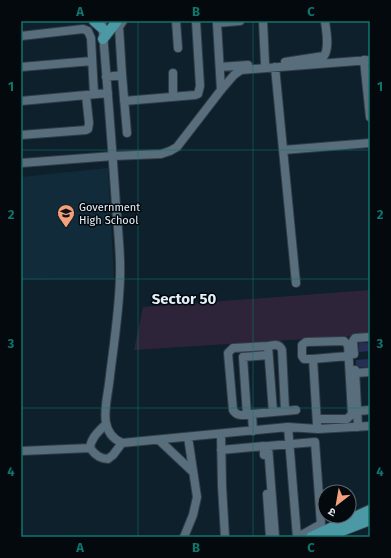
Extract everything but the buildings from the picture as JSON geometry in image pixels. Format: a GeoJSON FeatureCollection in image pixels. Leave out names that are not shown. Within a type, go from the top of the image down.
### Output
{"type":"FeatureCollection","features":[{"type":"Feature","properties":{"kind":"main road"},"geometry":{"type":"LineString","coordinates":[[94,21],[102,25]]}},
{"type":"Feature","properties":{"kind":"main road"},"geometry":{"type":"LineString","coordinates":[[103,39],[117,21]]}},
{"type":"Feature","properties":{"kind":"main road"},"geometry":{"type":"LineString","coordinates":[[311,537],[370,510]]}},
{"type":"Feature","properties":{"kind":"main road"},"geometry":{"type":"LineString","coordinates":[[326,537],[370,520]]}},
{"type":"Feature","properties":{"kind":"street"},"geometry":{"type":"LineString","coordinates":[[123,21],[119,27],[127,133]]}},
{"type":"Feature","properties":{"kind":"street"},"geometry":{"type":"LineString","coordinates":[[176,21],[178,48]]}},
{"type":"Feature","properties":{"kind":"street"},"geometry":{"type":"LineString","coordinates":[[124,101],[198,94],[200,91],[196,21]]}},
{"type":"Feature","properties":{"kind":"street"},"geometry":{"type":"LineString","coordinates":[[221,90],[217,22],[240,21]]}},
{"type":"Feature","properties":{"kind":"street"},"geometry":{"type":"LineString","coordinates":[[263,21],[265,64]]}},
{"type":"Feature","properties":{"kind":"street"},"geometry":{"type":"LineString","coordinates":[[220,67],[265,64],[324,56],[327,52],[325,21]]}},
{"type":"Feature","properties":{"kind":"street"},"geometry":{"type":"LineString","coordinates":[[102,25],[113,156],[120,278],[106,403],[105,425],[110,435],[122,444],[288,427],[318,429],[370,426]]}},
{"type":"Feature","properties":{"kind":"street"},"geometry":{"type":"LineString","coordinates":[[21,36],[83,29],[88,31],[91,38],[92,60],[88,129],[81,131],[21,135]]}},
{"type":"Feature","properties":{"kind":"street"},"geometry":{"type":"LineString","coordinates":[[21,67],[92,60]]}},
{"type":"Feature","properties":{"kind":"street"},"geometry":{"type":"LineString","coordinates":[[21,163],[161,154],[177,147],[221,90],[234,75],[241,70],[367,60],[370,117]]}},
{"type":"Feature","properties":{"kind":"street"},"geometry":{"type":"LineString","coordinates":[[275,67],[296,283]]}},
{"type":"Feature","properties":{"kind":"street"},"geometry":{"type":"LineString","coordinates":[[173,73],[173,97]]}},
{"type":"Feature","properties":{"kind":"street"},"geometry":{"type":"LineString","coordinates":[[106,77],[122,75]]}},
{"type":"Feature","properties":{"kind":"street"},"geometry":{"type":"LineString","coordinates":[[21,101],[108,93]]}},
{"type":"Feature","properties":{"kind":"street"},"geometry":{"type":"LineString","coordinates":[[283,150],[370,143]]}},
{"type":"Feature","properties":{"kind":"street"},"geometry":{"type":"LineString","coordinates":[[358,427],[353,341],[355,338],[370,337]]}},
{"type":"Feature","properties":{"kind":"street"},"geometry":{"type":"LineString","coordinates":[[317,419],[347,419],[352,414],[348,345],[344,341],[306,342],[303,344],[302,356],[304,359],[348,356]]}},
{"type":"Feature","properties":{"kind":"street"},"geometry":{"type":"LineString","coordinates":[[268,346],[273,412]]}},
{"type":"Feature","properties":{"kind":"street"},"geometry":{"type":"LineString","coordinates":[[285,410],[282,350],[280,346],[233,348],[228,351],[233,410],[235,414],[296,410]]}},
{"type":"Feature","properties":{"kind":"street"},"geometry":{"type":"LineString","coordinates":[[253,431],[243,357],[268,355]]}},
{"type":"Feature","properties":{"kind":"street"},"geometry":{"type":"LineString","coordinates":[[313,359],[318,429]]}},
{"type":"Feature","properties":{"kind":"street"},"geometry":{"type":"LineString","coordinates":[[355,373],[370,372]]}},
{"type":"Feature","properties":{"kind":"street"},"geometry":{"type":"LineString","coordinates":[[358,411],[370,410]]}},
{"type":"Feature","properties":{"kind":"street"},"geometry":{"type":"LineString","coordinates":[[105,425],[92,439],[90,448],[94,454],[108,459],[114,455],[122,444]]}},
{"type":"Feature","properties":{"kind":"street"},"geometry":{"type":"LineString","coordinates":[[275,537],[268,446],[289,444],[315,442],[321,524],[297,537],[289,444],[288,427]]}},
{"type":"Feature","properties":{"kind":"street"},"geometry":{"type":"LineString","coordinates":[[221,434],[225,537]]}},
{"type":"Feature","properties":{"kind":"street"},"geometry":{"type":"LineString","coordinates":[[184,537],[193,515],[197,497],[188,437]]}},
{"type":"Feature","properties":{"kind":"street"},"geometry":{"type":"LineString","coordinates":[[159,440],[193,472]]}},
{"type":"Feature","properties":{"kind":"street"},"geometry":{"type":"LineString","coordinates":[[221,450],[264,446],[270,537]]}},
{"type":"Feature","properties":{"kind":"street"},"geometry":{"type":"LineString","coordinates":[[21,451],[90,448]]}},
{"type":"Feature","properties":{"kind":"shaded area","name":"Government High School"},"geometry":{"type":"Polygon","coordinates":[[[108,168],[114,279],[21,280],[21,177],[108,168]]]}},
{"type":"Feature","properties":{"kind":"shaded area"},"geometry":{"type":"Polygon","coordinates":[[[370,290],[370,335],[134,350],[143,307],[370,290]]]}},
{"type":"Feature","properties":{"kind":"place","name":"Government High School"},"geometry":{"type":"Point","coordinates":[66,228]}},
{"type":"Feature","properties":{"kind":"district","name":"Sector 50"},"geometry":{"type":"Point","coordinates":[184,299]}}]}
